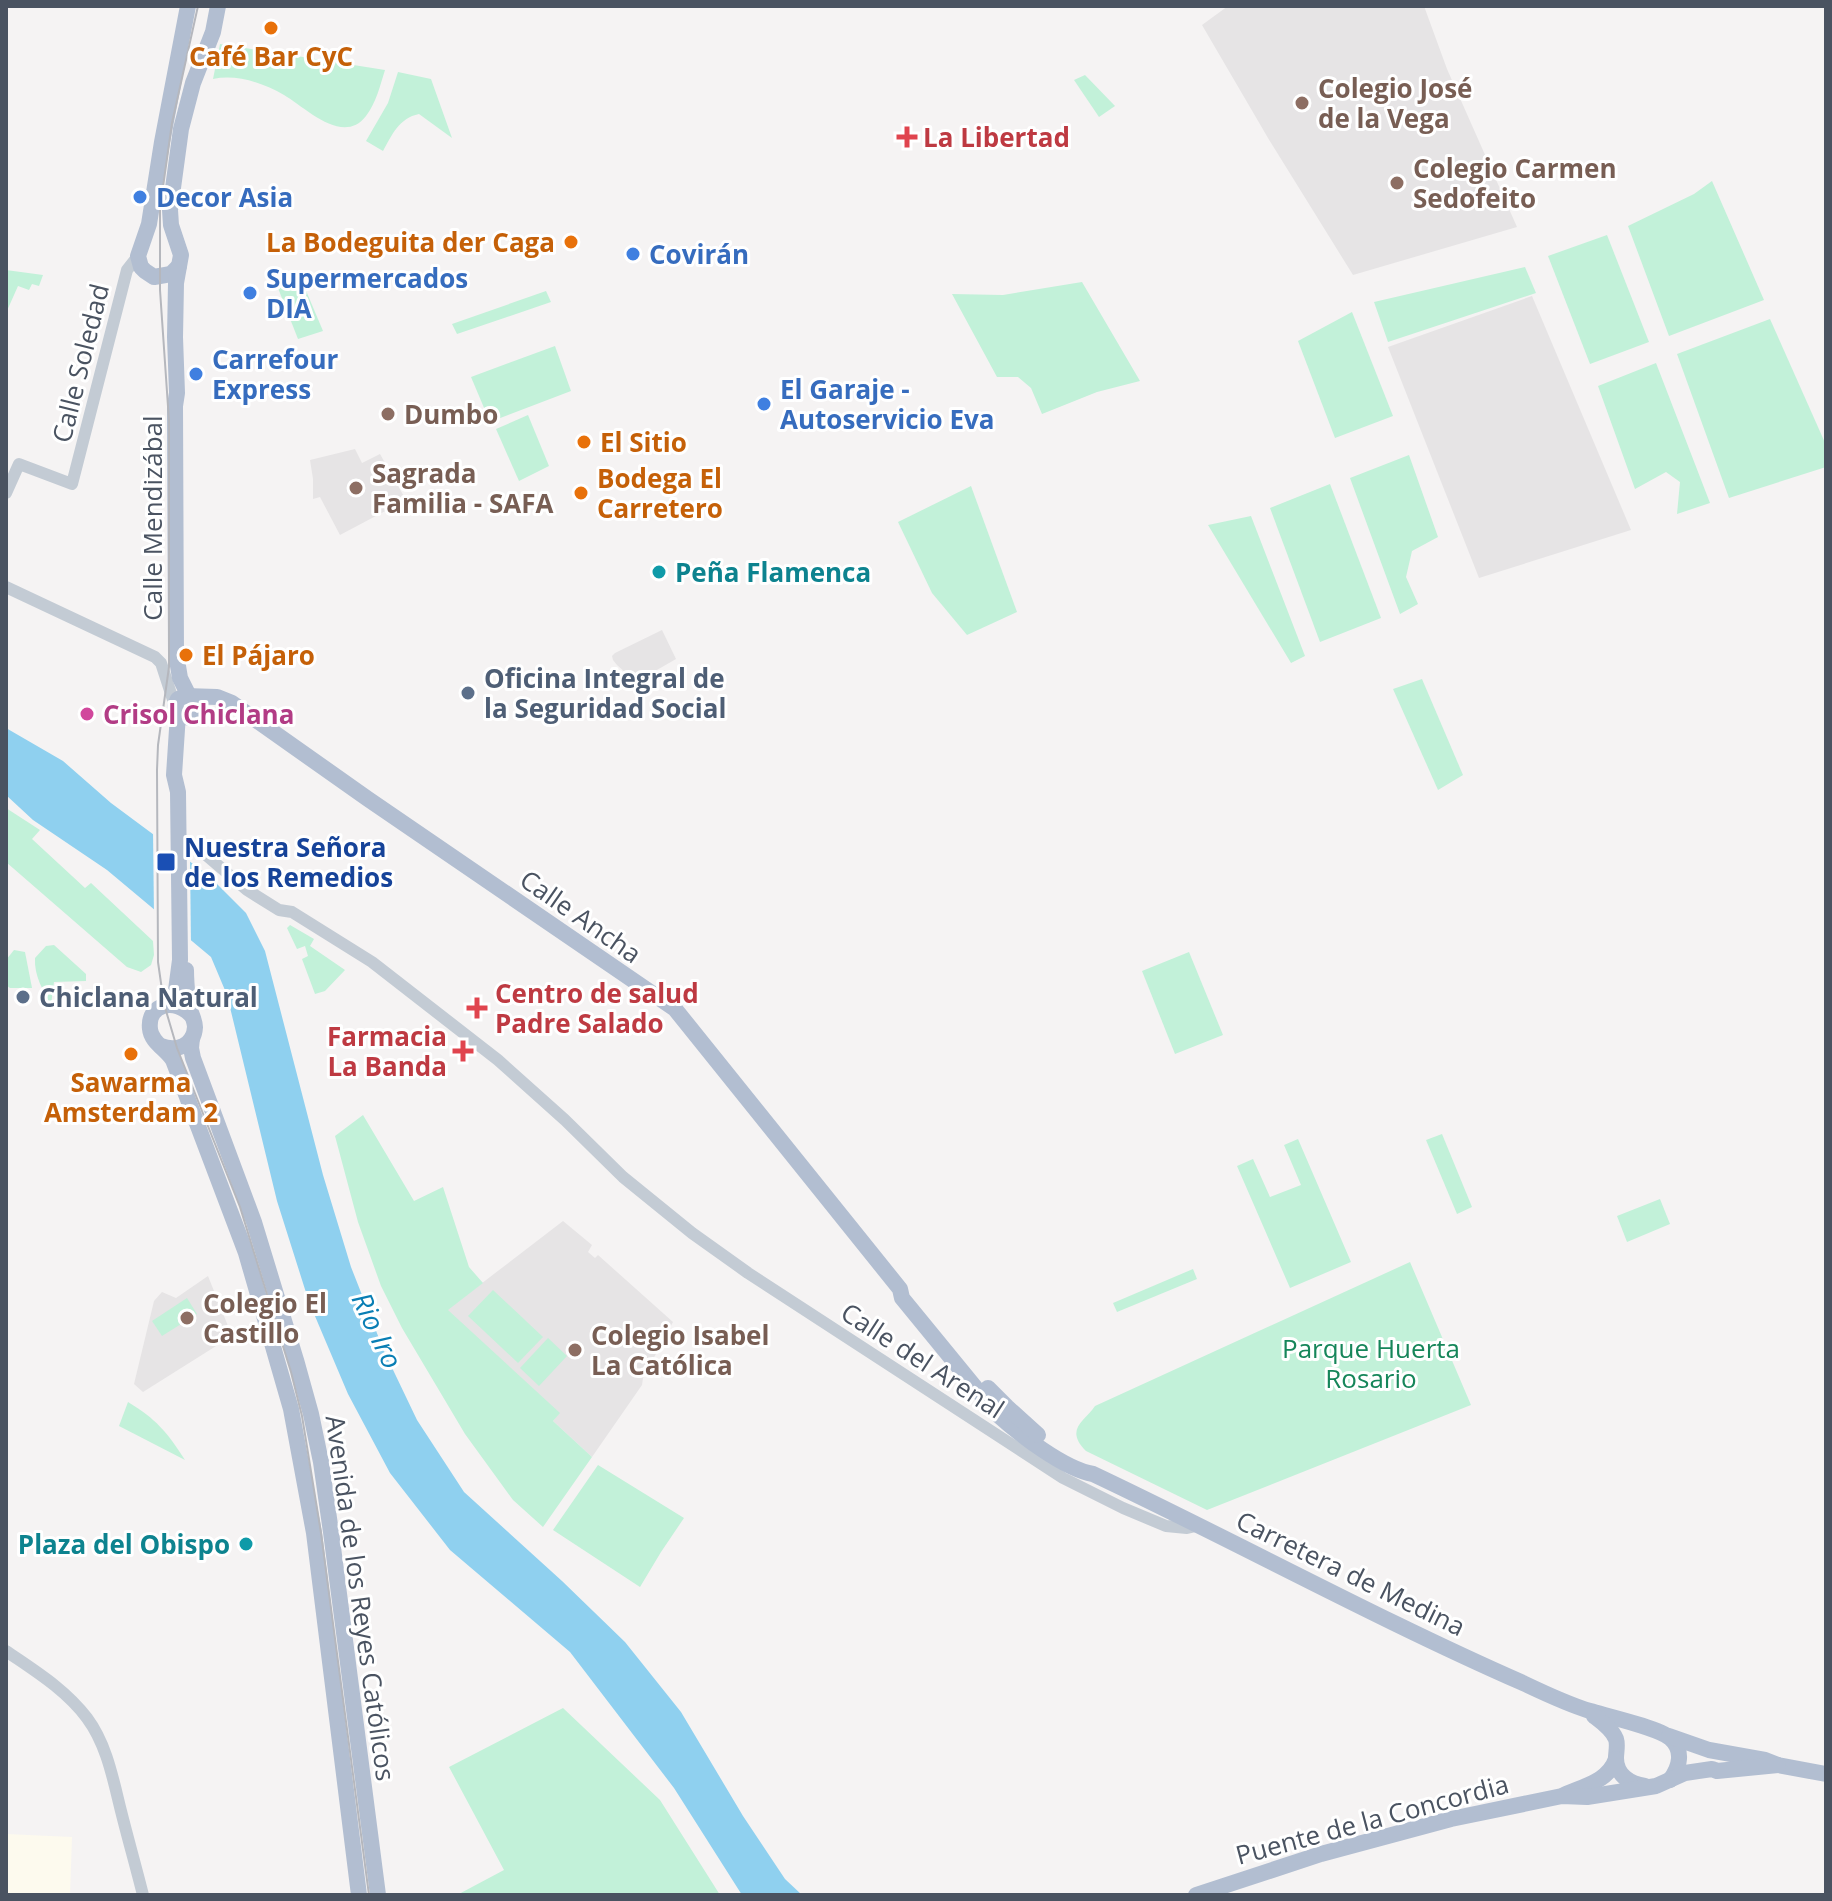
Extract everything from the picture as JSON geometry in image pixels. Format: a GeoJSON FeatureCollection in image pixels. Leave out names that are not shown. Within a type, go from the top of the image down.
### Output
{"type":"FeatureCollection","features":[{"type":"Feature","properties":{"kind":"main road"},"geometry":{"type":"LineString","coordinates":[[188,6],[149,224],[141,249],[141,267],[154,277],[171,274],[179,266],[181,255],[170,217],[181,129],[193,83],[213,32],[218,6]]}},
{"type":"Feature","properties":{"kind":"main road"},"geometry":{"type":"LineString","coordinates":[[141,249],[154,235],[170,237],[178,245]]}},
{"type":"Feature","properties":{"kind":"main road","name":"Calle Mendizábal"},"geometry":{"type":"LineString","coordinates":[[179,266],[175,337],[176,643],[180,678],[194,704]]}},
{"type":"Feature","properties":{"kind":"main road"},"geometry":{"type":"LineString","coordinates":[[177,710],[186,719],[194,704]]}},
{"type":"Feature","properties":{"kind":"main road"},"geometry":{"type":"LineString","coordinates":[[177,788],[182,775],[183,746],[194,704]]}},
{"type":"Feature","properties":{"kind":"main road","name":"Calle Ancha"},"geometry":{"type":"LineString","coordinates":[[194,704],[220,706],[244,713],[675,1009],[900,1289]]}},
{"type":"Feature","properties":{"kind":"main road"},"geometry":{"type":"LineString","coordinates":[[170,1004],[178,976],[180,951],[177,788],[174,775],[177,710]]}},
{"type":"Feature","properties":{"kind":"main road"},"geometry":{"type":"LineString","coordinates":[[180,951],[185,960],[188,1005],[195,1026],[192,1038],[177,1048],[161,1046],[153,1038],[150,1022],[159,1008],[170,1004],[182,1007],[191,1015]]}},
{"type":"Feature","properties":{"kind":"main road","name":"Avenida de los Reyes Católicos"},"geometry":{"type":"LineString","coordinates":[[192,1038],[193,1058],[258,1235],[313,1423],[331,1532],[378,1895]]}},
{"type":"Feature","properties":{"kind":"main road","name":"Avenida de los Reyes Católicos"},"geometry":{"type":"LineString","coordinates":[[161,1046],[173,1060],[246,1253],[291,1409],[314,1533],[359,1895]]}},
{"type":"Feature","properties":{"kind":"main road","name":"Carretera de Medina"},"geometry":{"type":"LineString","coordinates":[[900,1289],[902,1298],[997,1414],[1013,1429],[1049,1453],[1523,1683],[1591,1711],[1662,1734]]}},
{"type":"Feature","properties":{"kind":"main road"},"geometry":{"type":"LineString","coordinates":[[1591,1711],[1616,1738],[1617,1766],[1624,1778],[1635,1785],[1656,1786],[1685,1773],[1712,1769],[1778,1765]]}},
{"type":"Feature","properties":{"kind":"main road"},"geometry":{"type":"LineString","coordinates":[[1599,1788],[1612,1769],[1622,1740],[1631,1733],[1644,1730],[1709,1750],[1826,1774]]}},
{"type":"Feature","properties":{"kind":"main road"},"geometry":{"type":"LineString","coordinates":[[1662,1734],[1678,1747],[1678,1768],[1670,1780]]}},
{"type":"Feature","properties":{"kind":"main road","name":"Puente de la Concordia"},"geometry":{"type":"LineString","coordinates":[[1196,1895],[1413,1828],[1528,1802],[1562,1796],[1587,1797],[1599,1788],[1649,1786]]}},
{"type":"Feature","properties":{"kind":"street","name":"Calle Soledad"},"geometry":{"type":"LineString","coordinates":[[6,493],[19,464],[72,484],[127,270],[141,249]]}},
{"type":"Feature","properties":{"kind":"street"},"geometry":{"type":"LineString","coordinates":[[6,587],[155,657],[161,663],[177,710]]}},
{"type":"Feature","properties":{"kind":"street","name":"Calle del Arenal"},"geometry":{"type":"LineString","coordinates":[[199,849],[247,890],[279,910],[292,912],[372,962],[498,1060],[623,1177],[748,1273],[1063,1478],[1166,1526],[1187,1528],[1200,1525]]}},
{"type":"Feature","properties":{"kind":"street"},"geometry":{"type":"LineString","coordinates":[[6,1651],[59,1688],[76,1704],[95,1730],[114,1780],[143,1895]]}},
{"type":"Feature","properties":{"kind":"shaded area"},"geometry":{"type":"Polygon","coordinates":[[[1228,6],[1424,6],[1447,69],[1517,227],[1353,275],[1202,25],[1228,6]]]}},
{"type":"Feature","properties":{"kind":"shaded area"},"geometry":{"type":"Polygon","coordinates":[[[1532,296],[1631,530],[1479,578],[1388,347],[1532,296]]]}},
{"type":"Feature","properties":{"kind":"shaded area","name":"Sagrada Familia - SAFA"},"geometry":{"type":"Polygon","coordinates":[[[355,449],[362,463],[380,454],[406,500],[340,535],[320,497],[313,499],[310,460],[355,449]]]}},
{"type":"Feature","properties":{"kind":"shaded area"},"geometry":{"type":"Polygon","coordinates":[[[662,630],[676,659],[636,682],[617,665],[612,656],[662,630]]]}},
{"type":"Feature","properties":{"kind":"shaded area","name":"Colegio Isabel La Católica"},"geometry":{"type":"Polygon","coordinates":[[[563,1221],[592,1245],[588,1252],[595,1258],[598,1255],[673,1322],[642,1385],[592,1457],[553,1421],[559,1413],[447,1310],[563,1221]]]}},
{"type":"Feature","properties":{"kind":"shaded area","name":"Colegio El Castillo"},"geometry":{"type":"Polygon","coordinates":[[[208,1276],[232,1336],[143,1392],[134,1384],[154,1301],[162,1292],[176,1298],[208,1276]]]}},
{"type":"Feature","properties":{"kind":"shaded area"},"geometry":{"type":"Polygon","coordinates":[[[6,1834],[72,1837],[70,1895],[6,1895],[6,1834]]]}},
{"type":"Feature","properties":{"kind":"green space"},"geometry":{"type":"Polygon","coordinates":[[[220,44],[385,70],[366,116],[357,124],[336,126],[259,83],[231,78],[213,79],[220,44]]]}},
{"type":"Feature","properties":{"kind":"green space"},"geometry":{"type":"Polygon","coordinates":[[[398,72],[431,79],[452,138],[419,114],[401,123],[383,151],[366,141],[388,103],[398,72]]]}},
{"type":"Feature","properties":{"kind":"green space"},"geometry":{"type":"Polygon","coordinates":[[[1085,75],[1115,106],[1099,117],[1074,80],[1085,75]]]}},
{"type":"Feature","properties":{"kind":"green space"},"geometry":{"type":"Polygon","coordinates":[[[1712,181],[1764,300],[1669,336],[1628,226],[1694,194],[1712,181]]]}},
{"type":"Feature","properties":{"kind":"green space"},"geometry":{"type":"Polygon","coordinates":[[[1607,235],[1649,342],[1590,364],[1548,256],[1607,235]]]}},
{"type":"Feature","properties":{"kind":"green space"},"geometry":{"type":"Polygon","coordinates":[[[1525,267],[1536,293],[1388,342],[1374,302],[1525,267]]]}},
{"type":"Feature","properties":{"kind":"green space"},"geometry":{"type":"Polygon","coordinates":[[[6,270],[43,275],[39,286],[32,284],[29,290],[18,286],[6,313],[6,270]]]}},
{"type":"Feature","properties":{"kind":"green space"},"geometry":{"type":"Polygon","coordinates":[[[299,274],[323,331],[298,339],[276,283],[299,274]]]}},
{"type":"Feature","properties":{"kind":"green space"},"geometry":{"type":"Polygon","coordinates":[[[1082,282],[1140,381],[1097,392],[1042,414],[1031,388],[1018,377],[997,377],[952,294],[1003,295],[1082,282]]]}},
{"type":"Feature","properties":{"kind":"green space"},"geometry":{"type":"Polygon","coordinates":[[[546,291],[551,302],[457,334],[452,324],[546,291]]]}},
{"type":"Feature","properties":{"kind":"green space"},"geometry":{"type":"Polygon","coordinates":[[[1352,312],[1393,416],[1335,438],[1298,341],[1352,312]]]}},
{"type":"Feature","properties":{"kind":"green space"},"geometry":{"type":"Polygon","coordinates":[[[1770,319],[1826,445],[1826,467],[1729,498],[1677,354],[1770,319]]]}},
{"type":"Feature","properties":{"kind":"green space"},"geometry":{"type":"Polygon","coordinates":[[[555,346],[571,391],[490,422],[471,377],[555,346]]]}},
{"type":"Feature","properties":{"kind":"green space"},"geometry":{"type":"Polygon","coordinates":[[[1656,363],[1710,503],[1677,514],[1680,482],[1666,472],[1635,489],[1598,386],[1656,363]]]}},
{"type":"Feature","properties":{"kind":"green space"},"geometry":{"type":"Polygon","coordinates":[[[528,415],[549,466],[519,481],[496,429],[528,415]]]}},
{"type":"Feature","properties":{"kind":"green space"},"geometry":{"type":"Polygon","coordinates":[[[1409,455],[1438,537],[1412,551],[1406,577],[1418,604],[1400,614],[1350,478],[1409,455]]]}},
{"type":"Feature","properties":{"kind":"green space"},"geometry":{"type":"Polygon","coordinates":[[[1330,484],[1381,618],[1320,642],[1270,508],[1330,484]]]}},
{"type":"Feature","properties":{"kind":"green space"},"geometry":{"type":"Polygon","coordinates":[[[971,486],[1017,612],[967,635],[932,593],[898,522],[971,486]]]}},
{"type":"Feature","properties":{"kind":"green space"},"geometry":{"type":"Polygon","coordinates":[[[1251,516],[1305,656],[1291,663],[1208,525],[1251,516]]]}},
{"type":"Feature","properties":{"kind":"green space"},"geometry":{"type":"Polygon","coordinates":[[[1422,679],[1463,775],[1438,790],[1393,689],[1422,679]]]}},
{"type":"Feature","properties":{"kind":"green space"},"geometry":{"type":"Polygon","coordinates":[[[6,808],[40,830],[32,839],[85,888],[91,883],[153,941],[151,965],[141,972],[127,967],[6,862],[6,808]]]}},
{"type":"Feature","properties":{"kind":"green space"},"geometry":{"type":"Polygon","coordinates":[[[290,925],[314,939],[310,946],[345,970],[325,991],[315,994],[302,959],[308,956],[305,946],[297,949],[287,928],[290,925]]]}},
{"type":"Feature","properties":{"kind":"green space"},"geometry":{"type":"Polygon","coordinates":[[[54,945],[86,974],[86,981],[54,982],[51,1005],[38,977],[35,958],[46,946],[54,945]]]}},
{"type":"Feature","properties":{"kind":"green space"},"geometry":{"type":"Polygon","coordinates":[[[14,950],[25,952],[32,988],[10,988],[6,985],[6,960],[14,950]]]}},
{"type":"Feature","properties":{"kind":"green space"},"geometry":{"type":"Polygon","coordinates":[[[1189,952],[1223,1035],[1175,1054],[1142,971],[1189,952]]]}},
{"type":"Feature","properties":{"kind":"green space"},"geometry":{"type":"Polygon","coordinates":[[[363,1115],[414,1201],[443,1187],[469,1267],[483,1283],[448,1310],[560,1413],[553,1421],[592,1457],[543,1527],[513,1500],[465,1434],[402,1328],[381,1286],[358,1222],[335,1136],[363,1115]]]}},
{"type":"Feature","properties":{"kind":"green space"},"geometry":{"type":"Polygon","coordinates":[[[1442,1134],[1472,1207],[1457,1214],[1426,1140],[1442,1134]]]}},
{"type":"Feature","properties":{"kind":"green space"},"geometry":{"type":"Polygon","coordinates":[[[1298,1139],[1351,1262],[1290,1288],[1237,1166],[1253,1159],[1270,1197],[1301,1185],[1284,1145],[1298,1139]]]}},
{"type":"Feature","properties":{"kind":"green space"},"geometry":{"type":"Polygon","coordinates":[[[1660,1199],[1670,1224],[1627,1242],[1617,1216],[1660,1199]]]}},
{"type":"Feature","properties":{"kind":"green space","name":"Parque Huerta Rosario"},"geometry":{"type":"Polygon","coordinates":[[[1410,1262],[1471,1405],[1207,1510],[1086,1451],[1080,1443],[1078,1426],[1095,1406],[1410,1262]]]}},
{"type":"Feature","properties":{"kind":"green space"},"geometry":{"type":"Polygon","coordinates":[[[1193,1269],[1197,1279],[1117,1312],[1113,1303],[1193,1269]]]}},
{"type":"Feature","properties":{"kind":"green space"},"geometry":{"type":"Polygon","coordinates":[[[493,1290],[543,1337],[518,1363],[468,1316],[493,1290]]]}},
{"type":"Feature","properties":{"kind":"green space"},"geometry":{"type":"Polygon","coordinates":[[[187,1298],[197,1314],[162,1336],[152,1321],[187,1298]]]}},
{"type":"Feature","properties":{"kind":"green space"},"geometry":{"type":"Polygon","coordinates":[[[548,1338],[567,1356],[539,1386],[520,1368],[548,1338]]]}},
{"type":"Feature","properties":{"kind":"green space"},"geometry":{"type":"Polygon","coordinates":[[[128,1402],[160,1427],[185,1460],[119,1426],[128,1402]]]}},
{"type":"Feature","properties":{"kind":"green space"},"geometry":{"type":"Polygon","coordinates":[[[598,1465],[684,1518],[640,1587],[553,1530],[598,1465]]]}},
{"type":"Feature","properties":{"kind":"green space"},"geometry":{"type":"Polygon","coordinates":[[[563,1708],[660,1800],[720,1895],[457,1895],[504,1870],[449,1767],[563,1708]]]}},
{"type":"Feature","properties":{"kind":"water"},"geometry":{"type":"Polygon","coordinates":[[[6,728],[63,761],[111,803],[208,875],[246,913],[265,951],[323,1175],[351,1267],[384,1351],[417,1420],[464,1492],[625,1642],[681,1712],[743,1816],[785,1879],[802,1895],[742,1895],[674,1788],[570,1652],[450,1550],[390,1473],[348,1394],[309,1302],[277,1201],[227,995],[211,957],[107,870],[33,820],[6,795],[6,728]]]}},
{"type":"Feature","properties":{"kind":"pier"},"geometry":{"type":"Polygon","coordinates":[[[153,830],[190,857],[191,946],[154,916],[153,830]]]}},
{"type":"Feature","properties":{"kind":"tram line"},"geometry":{"type":"LineString","coordinates":[[198,6],[172,123],[160,208],[160,290],[169,421],[169,667],[157,770],[158,962],[164,1004],[177,1048],[240,1207],[302,1416],[321,1533],[369,1895]]}},
{"type":"Feature","properties":{"kind":"place","name":"Café Bar CyC"},"geometry":{"type":"Point","coordinates":[271,28]}},
{"type":"Feature","properties":{"kind":"place","name":"Colegio José de la Vega"},"geometry":{"type":"Point","coordinates":[1302,103]}},
{"type":"Feature","properties":{"kind":"place","name":"La Libertad"},"geometry":{"type":"Point","coordinates":[907,137]}},
{"type":"Feature","properties":{"kind":"place","name":"Colegio Carmen Sedofeito"},"geometry":{"type":"Point","coordinates":[1397,183]}},
{"type":"Feature","properties":{"kind":"place","name":"Decor Asia"},"geometry":{"type":"Point","coordinates":[140,197]}},
{"type":"Feature","properties":{"kind":"place","name":"La Bodeguita der Caga"},"geometry":{"type":"Point","coordinates":[571,242]}},
{"type":"Feature","properties":{"kind":"place","name":"Covirán"},"geometry":{"type":"Point","coordinates":[633,254]}},
{"type":"Feature","properties":{"kind":"place","name":"Supermercados DIA"},"geometry":{"type":"Point","coordinates":[250,293]}},
{"type":"Feature","properties":{"kind":"place","name":"Carrefour Express"},"geometry":{"type":"Point","coordinates":[196,374]}},
{"type":"Feature","properties":{"kind":"place","name":"El Garaje - Autoservicio Eva"},"geometry":{"type":"Point","coordinates":[764,404]}},
{"type":"Feature","properties":{"kind":"place","name":"Dumbo"},"geometry":{"type":"Point","coordinates":[388,414]}},
{"type":"Feature","properties":{"kind":"place","name":"El Sitio"},"geometry":{"type":"Point","coordinates":[584,442]}},
{"type":"Feature","properties":{"kind":"place","name":"Sagrada Familia - SAFA"},"geometry":{"type":"Point","coordinates":[356,488]}},
{"type":"Feature","properties":{"kind":"place","name":"Bodega El Carretero"},"geometry":{"type":"Point","coordinates":[581,493]}},
{"type":"Feature","properties":{"kind":"place","name":"Peña Flamenca"},"geometry":{"type":"Point","coordinates":[659,572]}},
{"type":"Feature","properties":{"kind":"place","name":"El Pájaro"},"geometry":{"type":"Point","coordinates":[186,655]}},
{"type":"Feature","properties":{"kind":"place","name":"Oficina Integral de la Seguridad Social"},"geometry":{"type":"Point","coordinates":[468,693]}},
{"type":"Feature","properties":{"kind":"place","name":"Crisol Chiclana"},"geometry":{"type":"Point","coordinates":[87,714]}},
{"type":"Feature","properties":{"kind":"place","name":"Nuestra Señora de los Remedios"},"geometry":{"type":"Point","coordinates":[166,862]}},
{"type":"Feature","properties":{"kind":"place","name":"Chiclana Natural"},"geometry":{"type":"Point","coordinates":[23,997]}},
{"type":"Feature","properties":{"kind":"place","name":"Centro de salud Padre Salado"},"geometry":{"type":"Point","coordinates":[477,1008]}},
{"type":"Feature","properties":{"kind":"place","name":"Farmacia La Banda"},"geometry":{"type":"Point","coordinates":[463,1051]}},
{"type":"Feature","properties":{"kind":"place","name":"Sawarma Amsterdam 2"},"geometry":{"type":"Point","coordinates":[131,1054]}},
{"type":"Feature","properties":{"kind":"place","name":"Colegio El Castillo"},"geometry":{"type":"Point","coordinates":[187,1318]}},
{"type":"Feature","properties":{"kind":"place","name":"Colegio Isabel La Católica"},"geometry":{"type":"Point","coordinates":[575,1350]}},
{"type":"Feature","properties":{"kind":"place","name":"Plaza del Obispo"},"geometry":{"type":"Point","coordinates":[246,1544]}},
{"type":"Feature","properties":{"kind":"water label","name":"Rio Iro"},"geometry":{"type":"Point","coordinates":[378,1330]}}]}
